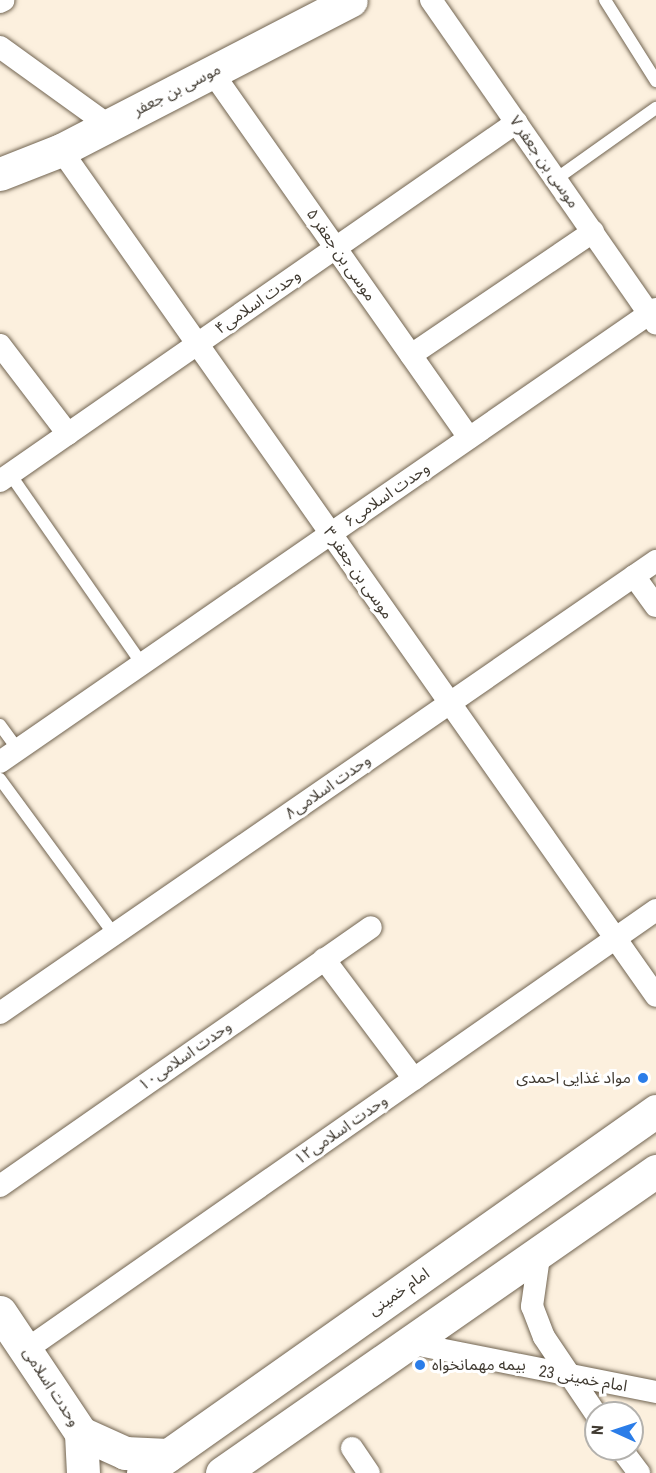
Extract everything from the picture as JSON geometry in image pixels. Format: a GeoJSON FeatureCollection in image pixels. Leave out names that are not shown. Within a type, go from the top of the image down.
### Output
{"type":"FeatureCollection","features":[{"type":"Feature","properties":{"kind":"main road","name":"موسی بن جعفر"},"geometry":{"type":"LineString","coordinates":[[0,174],[61,150],[351,0]]}},
{"type":"Feature","properties":{"kind":"main road","name":"امام خمینی"},"geometry":{"type":"LineString","coordinates":[[155,1464],[656,1111]]}},
{"type":"Feature","properties":{"kind":"main road"},"geometry":{"type":"LineString","coordinates":[[222,1473],[405,1342],[656,1171]]}},
{"type":"Feature","properties":{"kind":"main road","name":"وحدت اسلامی"},"geometry":{"type":"LineString","coordinates":[[0,1312],[27,1349],[81,1433]]}},
{"type":"Feature","properties":{"kind":"main road"},"geometry":{"type":"LineString","coordinates":[[83,1473],[81,1433],[125,1454],[155,1464]]}},
{"type":"Feature","properties":{"kind":"street"},"geometry":{"type":"LineString","coordinates":[[0,2],[4,0]]}},
{"type":"Feature","properties":{"kind":"street","name":"موسی بن جعفر ۷"},"geometry":{"type":"LineString","coordinates":[[431,0],[593,232],[654,315]]}},
{"type":"Feature","properties":{"kind":"street"},"geometry":{"type":"LineString","coordinates":[[0,46],[108,125]]}},
{"type":"Feature","properties":{"kind":"street","name":"موسی بن جعفر ۵"},"geometry":{"type":"LineString","coordinates":[[212,72],[469,438]]}},
{"type":"Feature","properties":{"kind":"street","name":"وحدت اسلامی۴"},"geometry":{"type":"LineString","coordinates":[[5,478],[517,122]]}},
{"type":"Feature","properties":{"kind":"street","name":"موسی بن جعفر ۳"},"geometry":{"type":"LineString","coordinates":[[61,150],[656,996]]}},
{"type":"Feature","properties":{"kind":"street"},"geometry":{"type":"LineString","coordinates":[[411,355],[593,232]]}},
{"type":"Feature","properties":{"kind":"street","name":"وحدت اسلامی۶"},"geometry":{"type":"LineString","coordinates":[[9,756],[469,438],[654,315]]}},
{"type":"Feature","properties":{"kind":"street"},"geometry":{"type":"LineString","coordinates":[[0,345],[68,434]]}},
{"type":"Feature","properties":{"kind":"street","name":"وحدت اسلامی۸"},"geometry":{"type":"LineString","coordinates":[[0,1013],[656,561]]}},
{"type":"Feature","properties":{"kind":"street"},"geometry":{"type":"LineString","coordinates":[[634,576],[656,606]]}},
{"type":"Feature","properties":{"kind":"street","name":"وحدت اسلامی۱۲"},"geometry":{"type":"LineString","coordinates":[[27,1349],[656,910]]}},
{"type":"Feature","properties":{"kind":"street","name":"وحدت اسلامی۱۰"},"geometry":{"type":"LineString","coordinates":[[0,1186],[371,927]]}},
{"type":"Feature","properties":{"kind":"street"},"geometry":{"type":"LineString","coordinates":[[324,959],[414,1079]]}},
{"type":"Feature","properties":{"kind":"street"},"geometry":{"type":"LineString","coordinates":[[540,1250],[532,1305],[570,1378],[587,1401]]}},
{"type":"Feature","properties":{"kind":"street","name":"امام خمینی 23"},"geometry":{"type":"LineString","coordinates":[[405,1342],[570,1378],[656,1392]]}},
{"type":"Feature","properties":{"kind":"street"},"geometry":{"type":"LineString","coordinates":[[352,1448],[369,1473]]}},
{"type":"Feature","properties":{"kind":"lane"},"geometry":{"type":"LineString","coordinates":[[605,0],[656,81]]}},
{"type":"Feature","properties":{"kind":"lane"},"geometry":{"type":"LineString","coordinates":[[556,179],[656,108]]}},
{"type":"Feature","properties":{"kind":"lane"},"geometry":{"type":"LineString","coordinates":[[5,478],[142,664]]}},
{"type":"Feature","properties":{"kind":"lane"},"geometry":{"type":"LineString","coordinates":[[0,725],[9,756]]}},
{"type":"Feature","properties":{"kind":"lane"},"geometry":{"type":"LineString","coordinates":[[0,779],[114,934]]}},
{"type":"Feature","properties":{"kind":"place","name":"مواد غذایی احمدی"},"geometry":{"type":"Point","coordinates":[643,1078]}},
{"type":"Feature","properties":{"kind":"place","name":"بیمه مهمانخواه"},"geometry":{"type":"Point","coordinates":[420,1365]}}]}
